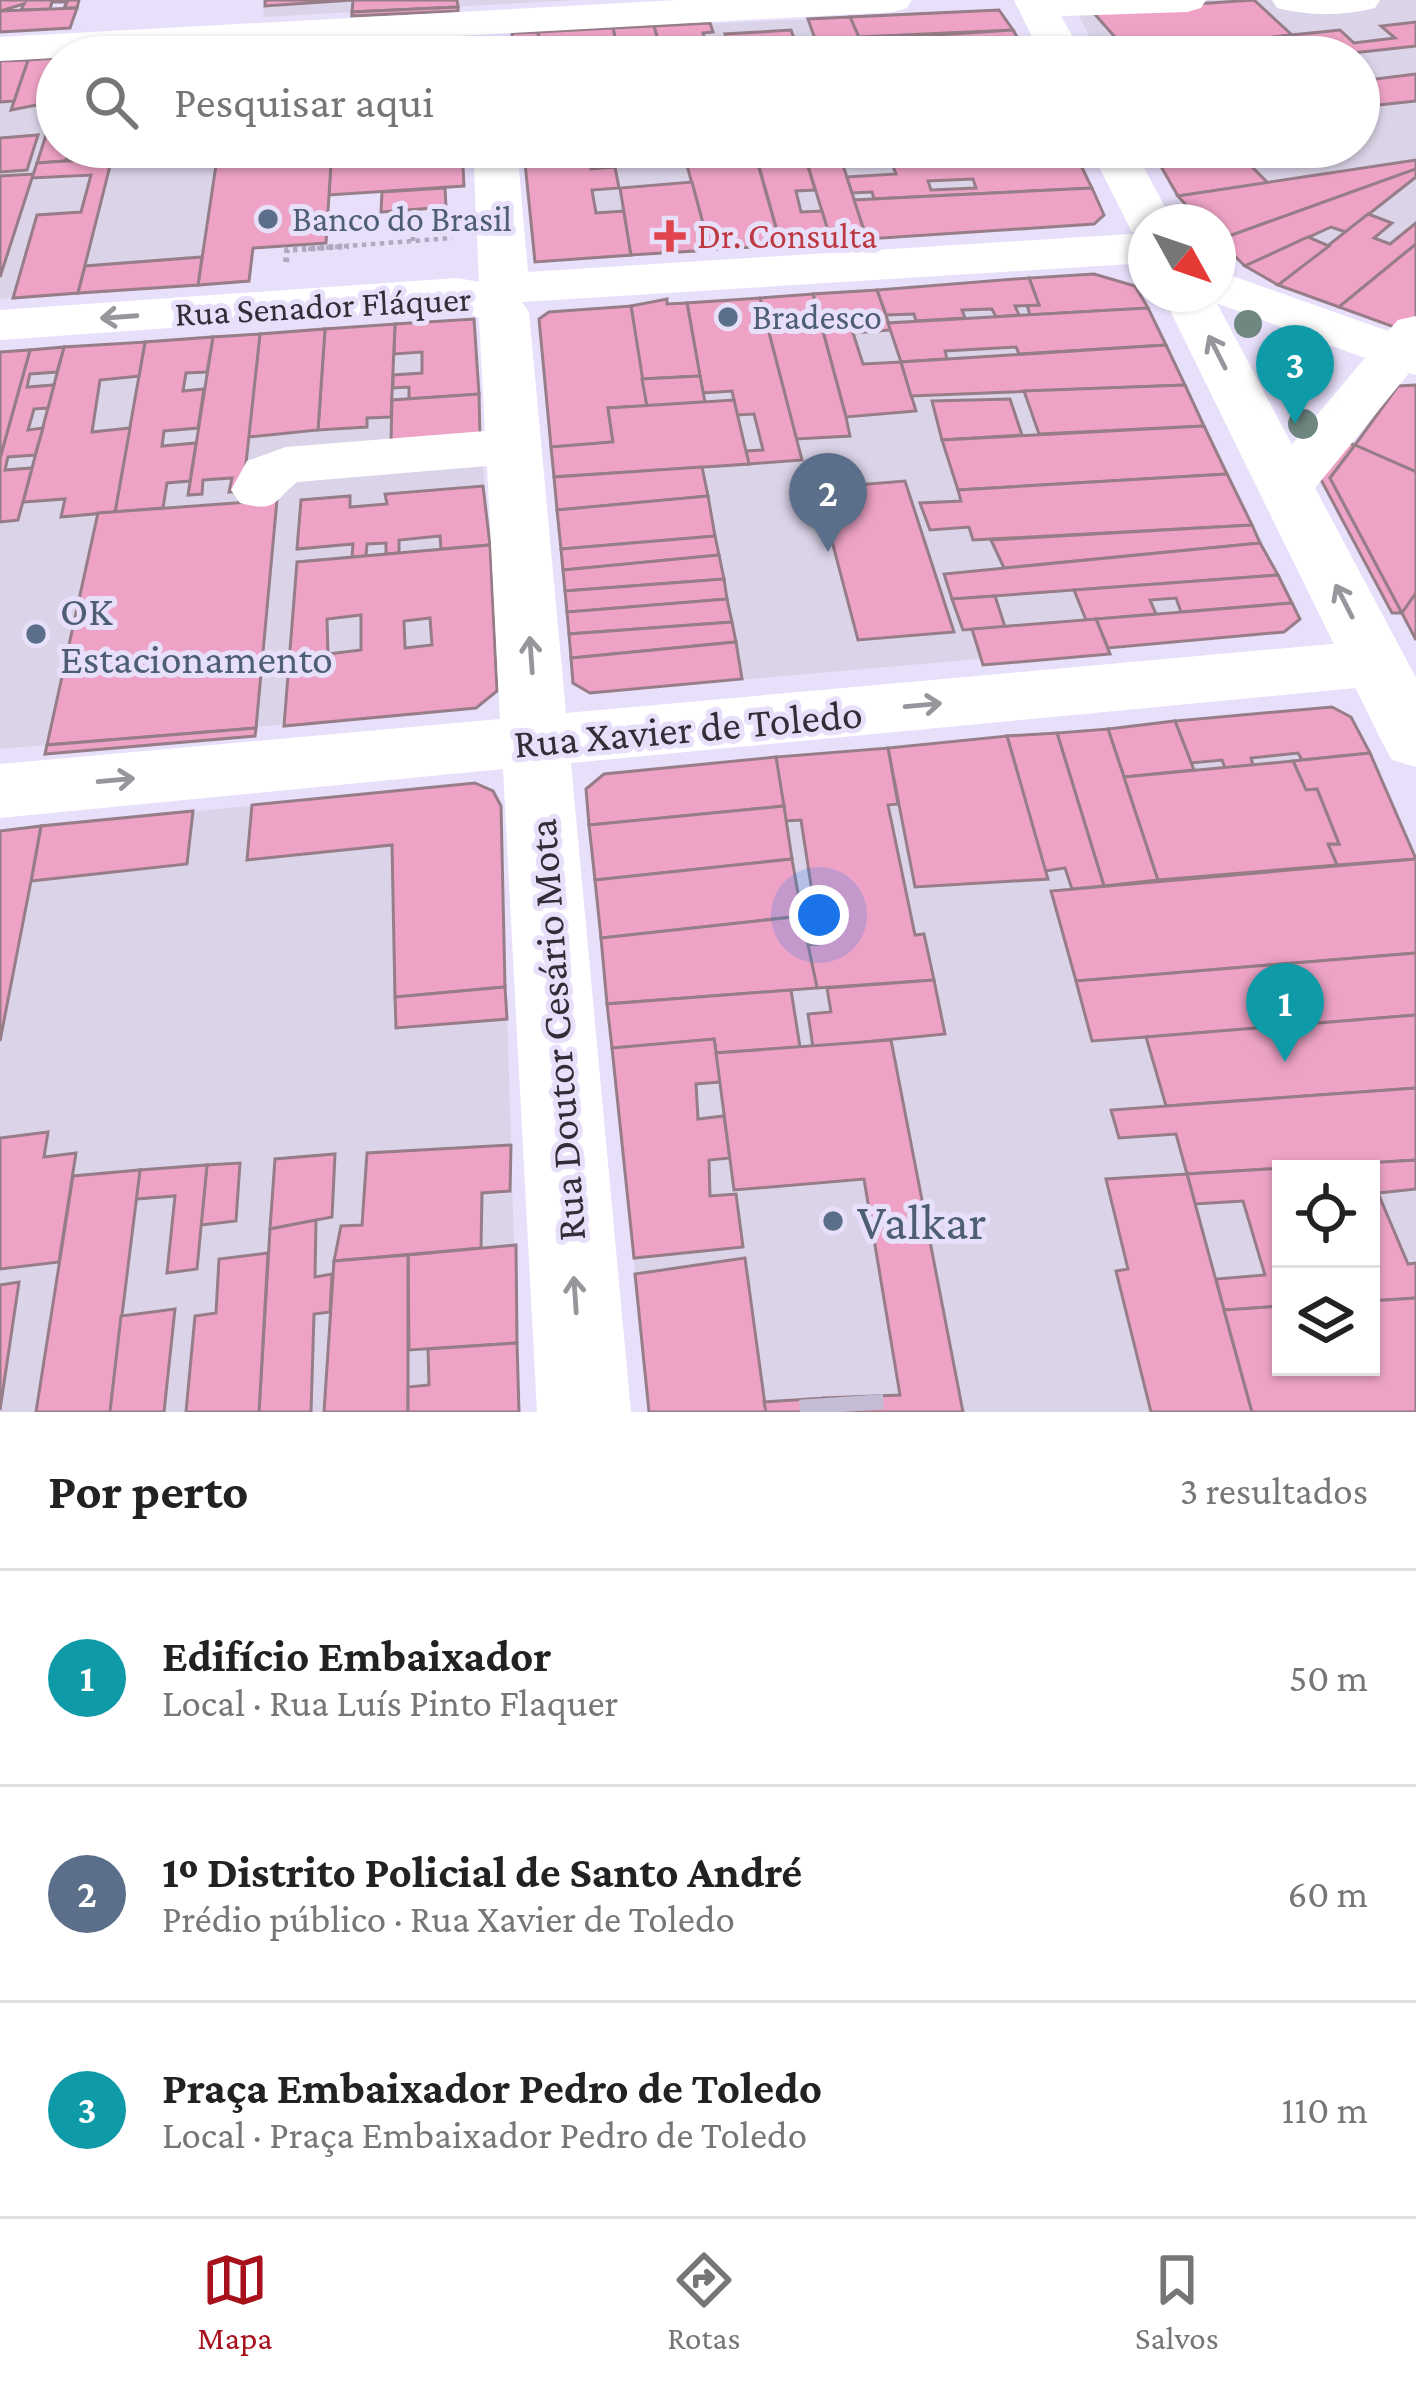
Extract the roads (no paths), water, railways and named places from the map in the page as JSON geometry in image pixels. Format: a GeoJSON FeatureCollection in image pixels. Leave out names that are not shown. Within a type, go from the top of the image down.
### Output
{"type":"FeatureCollection","features":[{"type":"Feature","properties":{"kind":"street"},"geometry":{"type":"LineString","coordinates":[[264,36],[892,0]]}},
{"type":"Feature","properties":{"kind":"street"},"geometry":{"type":"LineString","coordinates":[[1053,36],[1035,2],[1187,0]]}},
{"type":"Feature","properties":{"kind":"street"},"geometry":{"type":"LineString","coordinates":[[1291,0],[1317,4],[1361,0]]}},
{"type":"Feature","properties":{"kind":"street"},"geometry":{"type":"LineString","coordinates":[[0,49],[36,47]]}},
{"type":"Feature","properties":{"kind":"street","name":"Rua Doutor Cesário Mota"},"geometry":{"type":"LineString","coordinates":[[495,168],[495,294],[508,320],[584,1412]]}},
{"type":"Feature","properties":{"kind":"street"},"geometry":{"type":"LineString","coordinates":[[1122,168],[1140,204]]}},
{"type":"Feature","properties":{"kind":"street","name":"Rua Senador Fláquer"},"geometry":{"type":"LineString","coordinates":[[0,325],[1128,249]]}},
{"type":"Feature","properties":{"kind":"street"},"geometry":{"type":"LineString","coordinates":[[1236,292],[1409,347],[1286,486]]}},
{"type":"Feature","properties":{"kind":"street"},"geometry":{"type":"LineString","coordinates":[[1196,312],[1416,742]]}},
{"type":"Feature","properties":{"kind":"street"},"geometry":{"type":"LineString","coordinates":[[260,490],[267,474],[286,465],[516,446]]}},
{"type":"Feature","properties":{"kind":"street","name":"Rua Xavier de Toledo"},"geometry":{"type":"LineString","coordinates":[[0,791],[1376,663]]}},
{"type":"Feature","properties":{"kind":"tunnel"},"geometry":{"type":"LineString","coordinates":[[841,1397],[842,1412]]}},
{"type":"Feature","properties":{"kind":"place","name":"Banco do Brasil"},"geometry":{"type":"Point","coordinates":[268,219]}},
{"type":"Feature","properties":{"kind":"place","name":"Dr. Consulta"},"geometry":{"type":"Point","coordinates":[670,236]}},
{"type":"Feature","properties":{"kind":"place","name":"Bradesco"},"geometry":{"type":"Point","coordinates":[728,317]}},
{"type":"Feature","properties":{"kind":"place","name":"Praça Embaixador Pedro de Toledo"},"geometry":{"type":"Point","coordinates":[1295,424]}},
{"type":"Feature","properties":{"kind":"place","name":"1º Distrito Policial de Santo André"},"geometry":{"type":"Point","coordinates":[828,552]}},
{"type":"Feature","properties":{"kind":"place","name":"OK Estacionamento"},"geometry":{"type":"Point","coordinates":[36,634]}},
{"type":"Feature","properties":{"kind":"place","name":"Edifício Embaixador"},"geometry":{"type":"Point","coordinates":[1285,1062]}},
{"type":"Feature","properties":{"kind":"place","name":"Valkar"},"geometry":{"type":"Point","coordinates":[833,1221]}}]}
